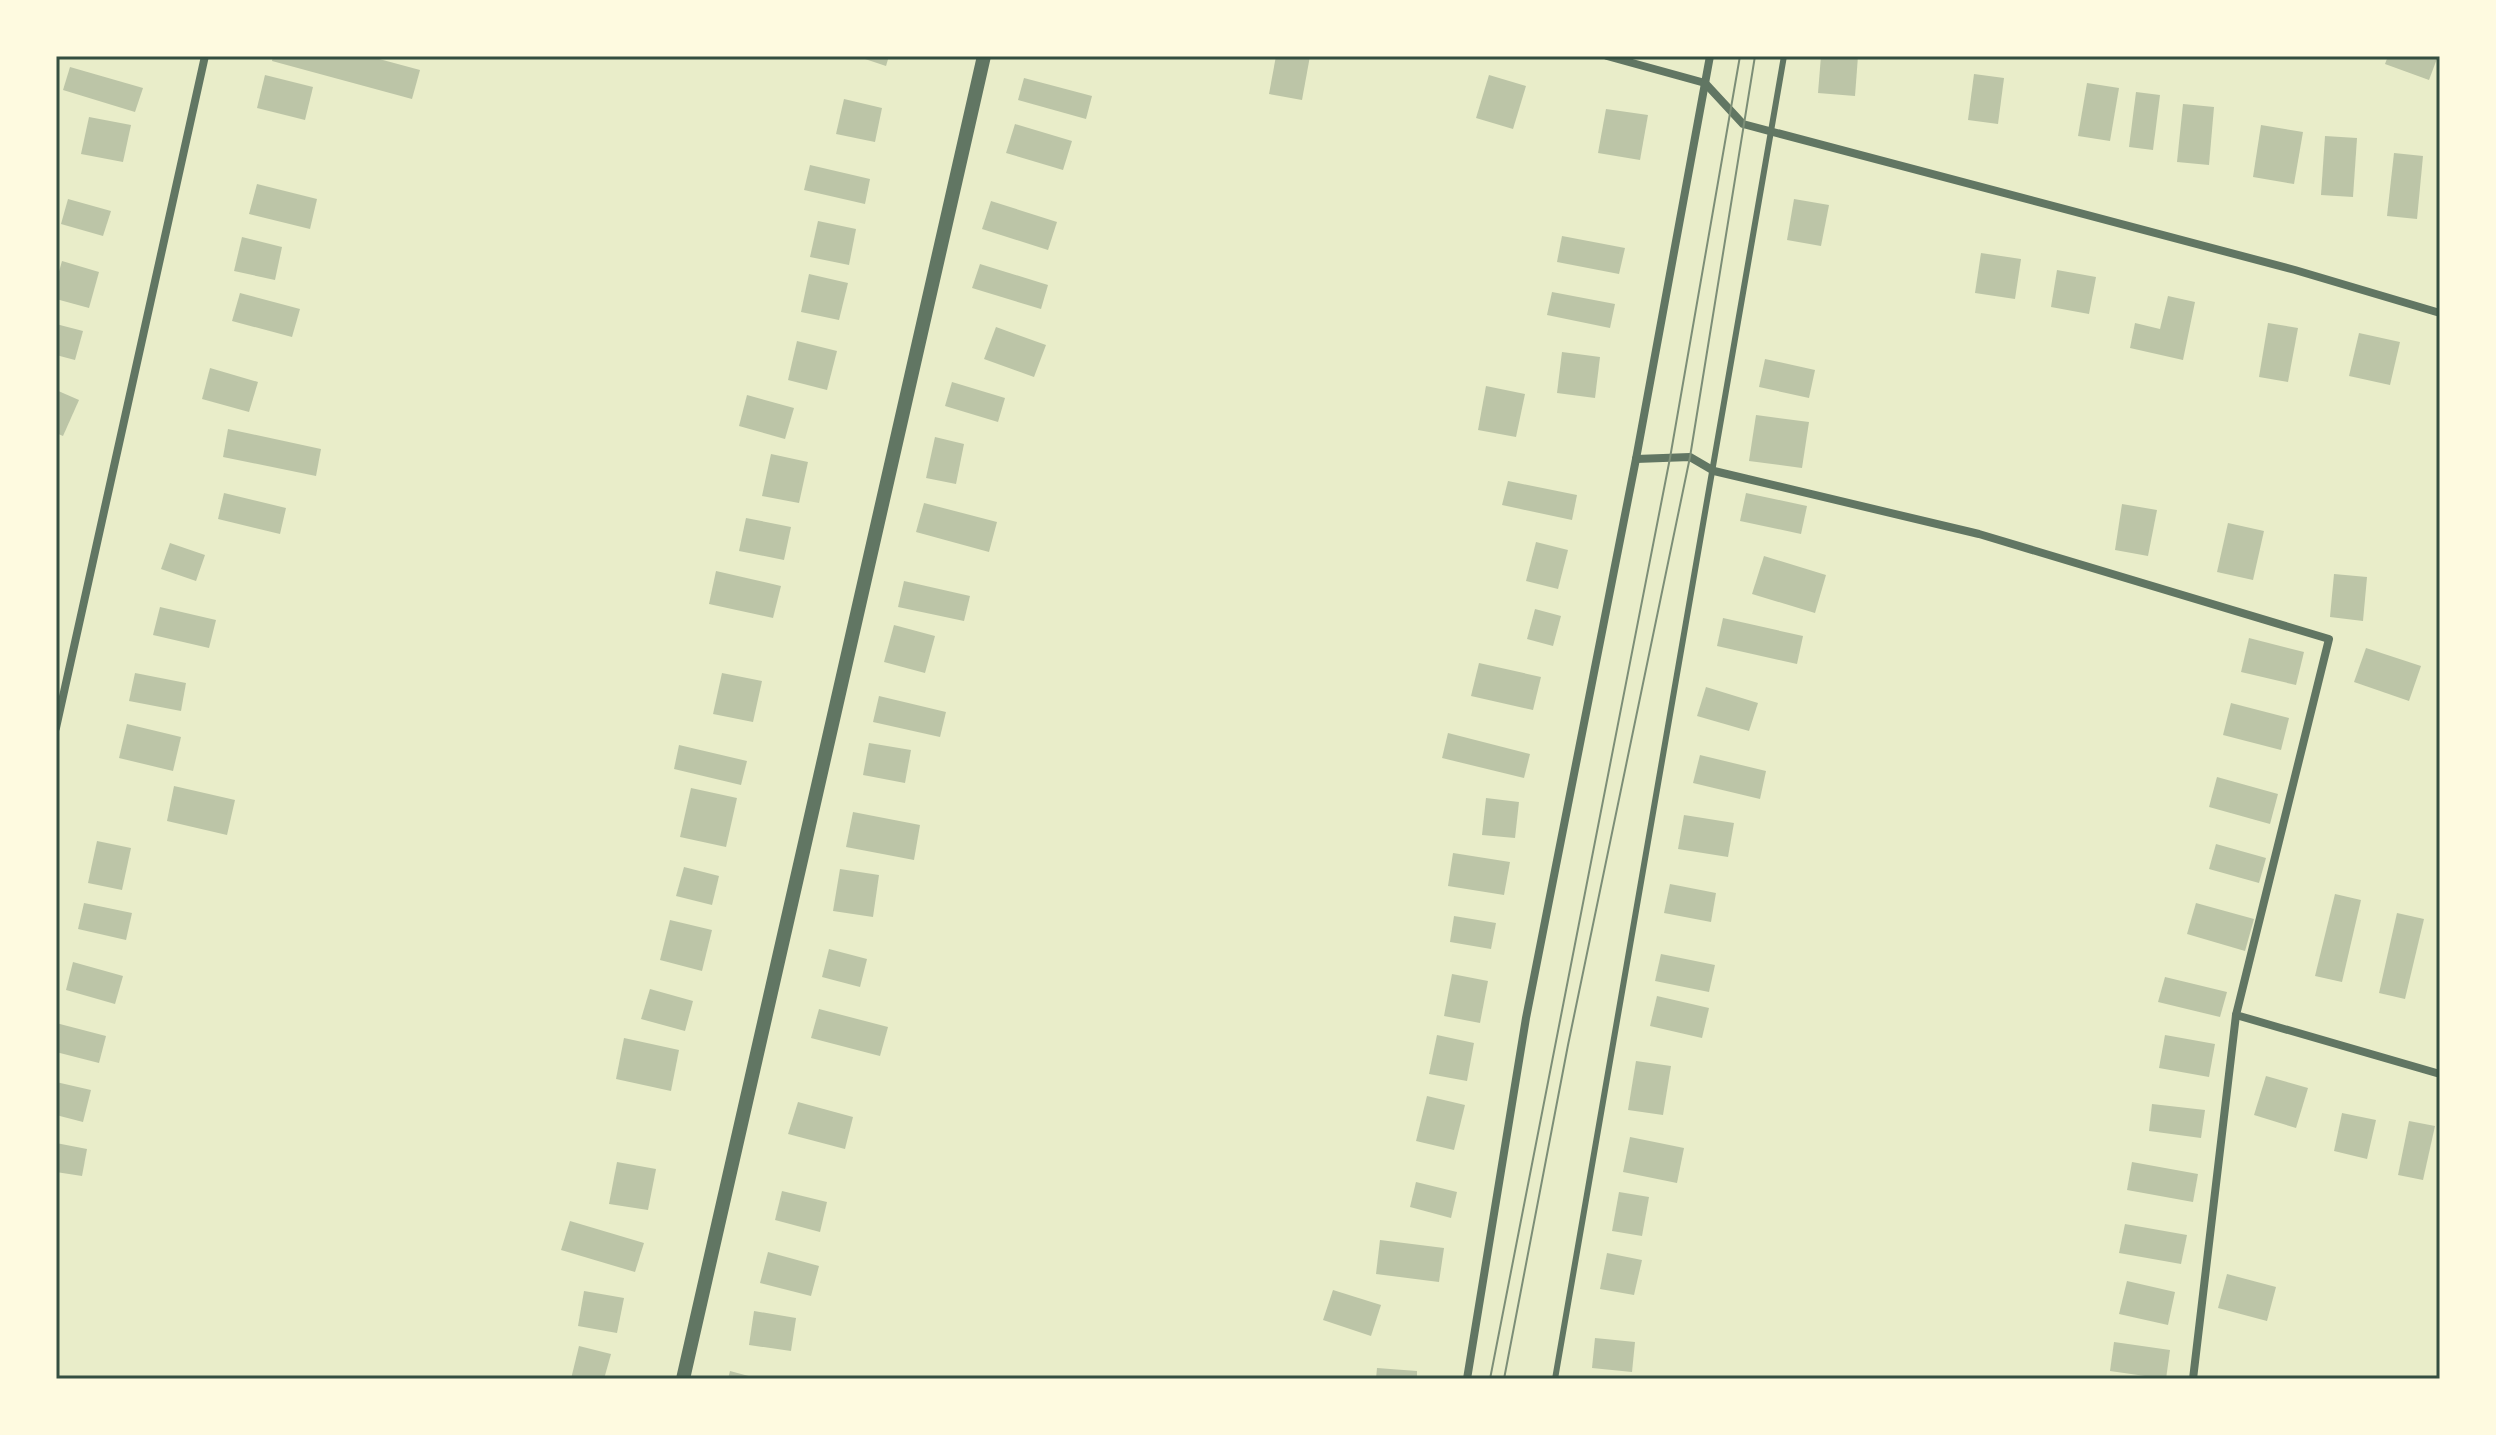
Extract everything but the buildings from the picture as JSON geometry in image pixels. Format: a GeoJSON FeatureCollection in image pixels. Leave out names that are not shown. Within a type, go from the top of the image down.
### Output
{"type":"FeatureCollection","features":[{"type":"Feature","properties":{"kind":"street"},"geometry":{"type":"LineString","coordinates":[[56,728],[205,56]]}},
{"type":"Feature","properties":{"kind":"street"},"geometry":{"type":"LineString","coordinates":[[683,1379],[984,56]]}},
{"type":"Feature","properties":{"kind":"street"},"geometry":{"type":"LineString","coordinates":[[1607,56],[1705,83],[1743,124],[2295,270],[2440,313]]}},
{"type":"Feature","properties":{"kind":"street"},"geometry":{"type":"LineString","coordinates":[[1467,1379],[1526,1018],[1636,459],[1710,56]]}},
{"type":"Feature","properties":{"kind":"street"},"geometry":{"type":"LineString","coordinates":[[1636,459],[1690,457],[1714,471],[1979,534],[2329,639],[2236,1015],[2193,1379]]}},
{"type":"Feature","properties":{"kind":"street"},"geometry":{"type":"LineString","coordinates":[[2236,1015],[2440,1074]]}},
{"type":"Feature","properties":{"kind":"lane"},"geometry":{"type":"LineString","coordinates":[[1555,1379],[1784,56]]}},
{"type":"Feature","properties":{"kind":"tram line"},"geometry":{"type":"LineString","coordinates":[[1490,1379],[1670,458],[1740,56]]}},
{"type":"Feature","properties":{"kind":"tram line"},"geometry":{"type":"LineString","coordinates":[[1504,1379],[1568,1045],[1690,457],[1755,56]]}}]}
